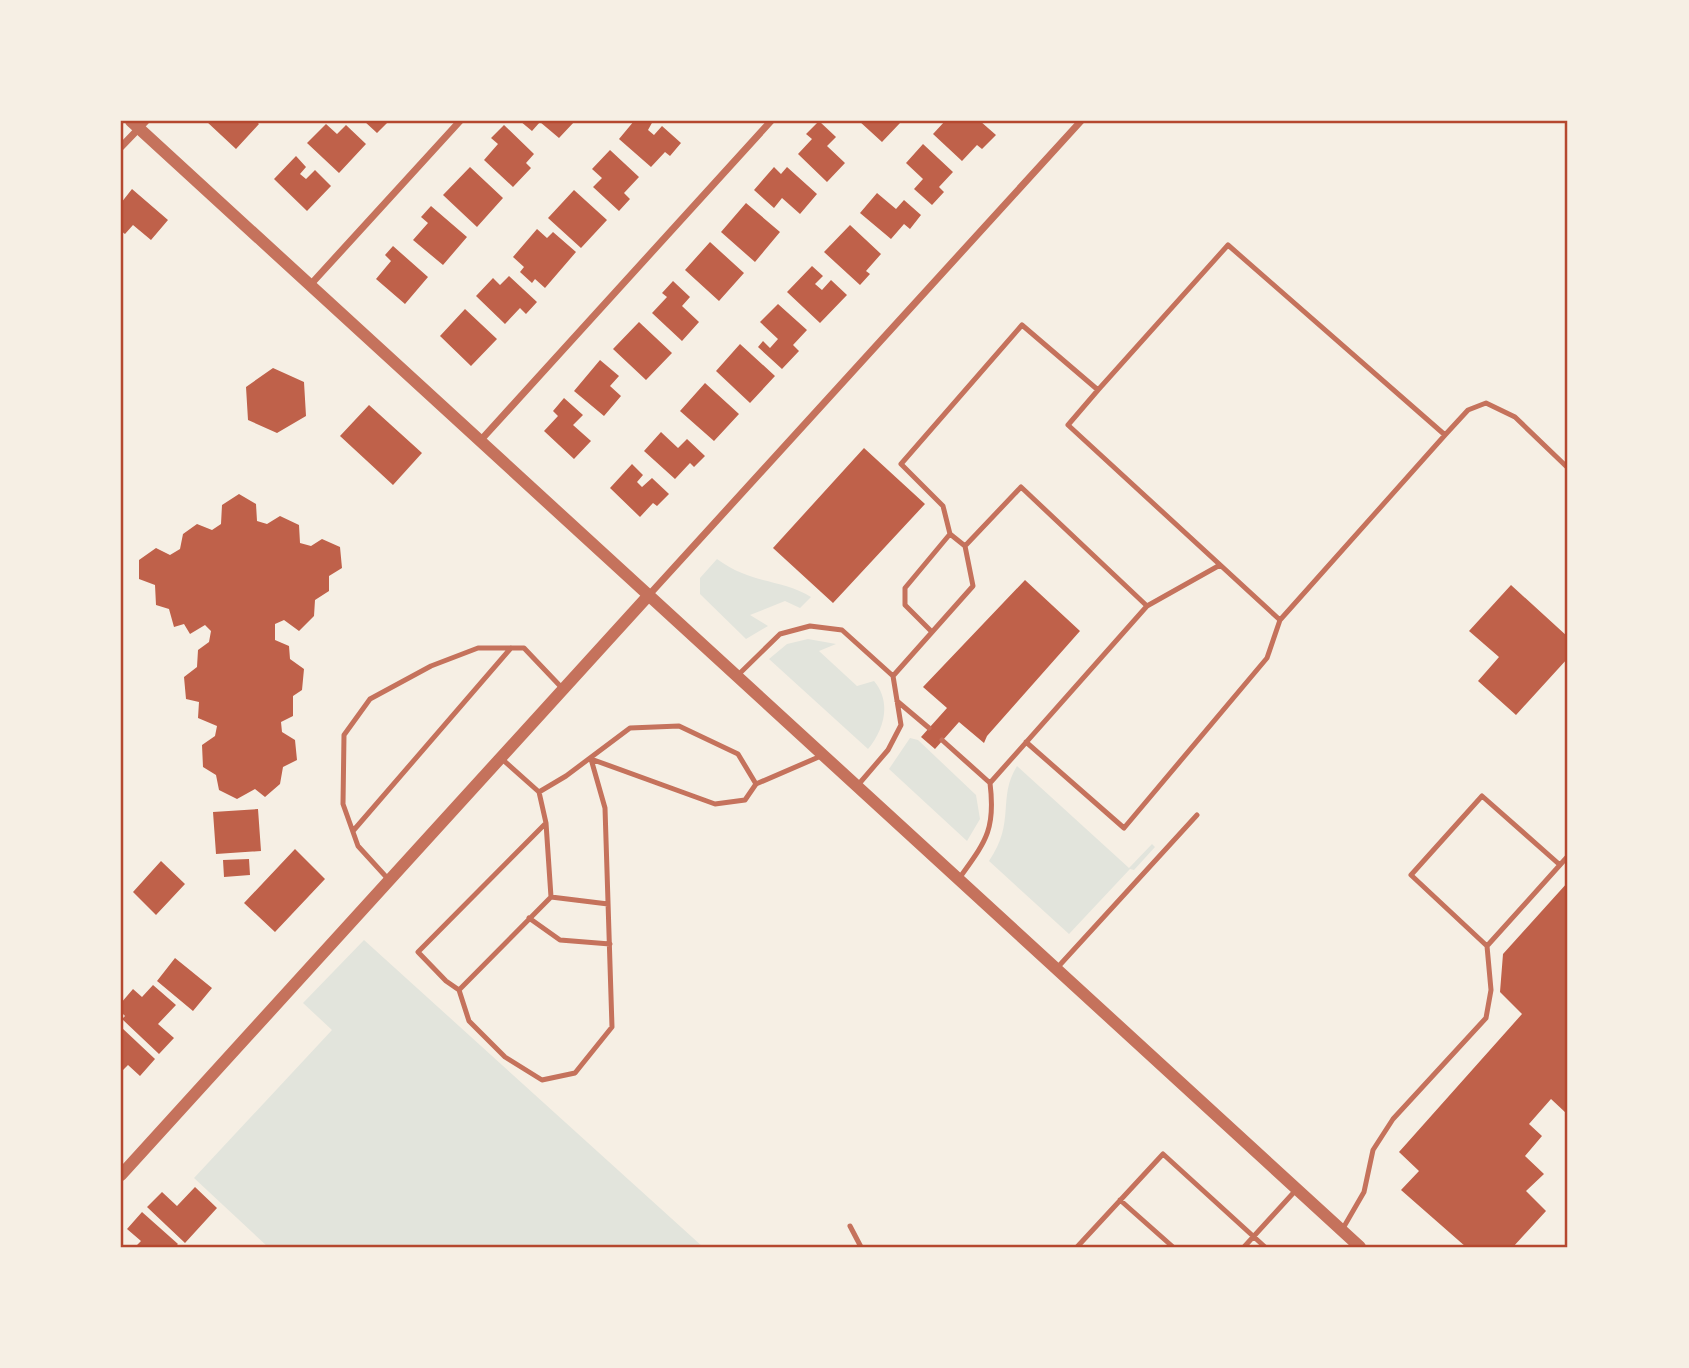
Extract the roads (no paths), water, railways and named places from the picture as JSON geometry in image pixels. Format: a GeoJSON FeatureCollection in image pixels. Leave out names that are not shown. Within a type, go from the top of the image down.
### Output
{"type":"FeatureCollection","features":[{"type":"Feature","properties":{"kind":"street"},"geometry":{"type":"LineString","coordinates":[[312,283],[460,121]]}},
{"type":"Feature","properties":{"kind":"street"},"geometry":{"type":"LineString","coordinates":[[481,442],[771,121]]}},
{"type":"Feature","properties":{"kind":"street"},"geometry":{"type":"LineString","coordinates":[[121,1175],[1081,121]]}},
{"type":"Feature","properties":{"kind":"street"},"geometry":{"type":"LineString","coordinates":[[121,147],[139,123],[856,788],[1360,1247]]}},
{"type":"Feature","properties":{"kind":"lane"},"geometry":{"type":"LineString","coordinates":[[1280,620],[1068,425],[1228,245],[1445,436]]}},
{"type":"Feature","properties":{"kind":"lane"},"geometry":{"type":"LineString","coordinates":[[894,676],[974,586],[965,546],[950,534],[943,506],[901,464],[1022,325],[1098,390]]}},
{"type":"Feature","properties":{"kind":"lane"},"geometry":{"type":"LineString","coordinates":[[1026,742],[1124,828],[1267,658],[1280,620],[1468,410],[1486,402],[1515,417],[1568,468]]}},
{"type":"Feature","properties":{"kind":"lane"},"geometry":{"type":"LineString","coordinates":[[965,546],[1021,488],[1147,606]]}},
{"type":"Feature","properties":{"kind":"lane"},"geometry":{"type":"LineString","coordinates":[[932,632],[905,605],[905,588],[950,534]]}},
{"type":"Feature","properties":{"kind":"lane"},"geometry":{"type":"LineString","coordinates":[[989,783],[1147,606],[1220,565]]}},
{"type":"Feature","properties":{"kind":"lane"},"geometry":{"type":"LineString","coordinates":[[736,677],[780,634],[810,626],[842,630],[894,676],[901,724],[888,750],[856,788]]}},
{"type":"Feature","properties":{"kind":"lane"},"geometry":{"type":"LineString","coordinates":[[352,831],[512,648]]}},
{"type":"Feature","properties":{"kind":"lane"},"geometry":{"type":"LineString","coordinates":[[389,880],[358,846],[343,804],[345,735],[370,699],[431,666],[478,649],[524,648],[563,689]]}},
{"type":"Feature","properties":{"kind":"lane"},"geometry":{"type":"LineString","coordinates":[[897,701],[929,728]]}},
{"type":"Feature","properties":{"kind":"lane"},"geometry":{"type":"LineString","coordinates":[[538,792],[591,759],[630,728],[679,726],[738,754],[756,785]]}},
{"type":"Feature","properties":{"kind":"lane"},"geometry":{"type":"LineString","coordinates":[[943,740],[989,783],[994,814],[982,846],[958,880]]}},
{"type":"Feature","properties":{"kind":"lane"},"geometry":{"type":"LineString","coordinates":[[591,759],[715,804],[745,800],[756,785],[821,755]]}},
{"type":"Feature","properties":{"kind":"lane"},"geometry":{"type":"LineString","coordinates":[[459,990],[551,897],[547,824],[538,792],[501,758]]}},
{"type":"Feature","properties":{"kind":"lane"},"geometry":{"type":"LineString","coordinates":[[547,824],[418,952],[446,981],[459,990],[469,1021],[505,1057],[542,1080],[575,1073],[612,1027],[605,808],[591,759]]}},
{"type":"Feature","properties":{"kind":"lane"},"geometry":{"type":"LineString","coordinates":[[1342,1230],[1364,1192],[1373,1150],[1393,1119],[1486,1018],[1491,990],[1487,946],[1411,875],[1482,796],[1560,865]]}},
{"type":"Feature","properties":{"kind":"lane"},"geometry":{"type":"LineString","coordinates":[[1055,970],[1197,815]]}},
{"type":"Feature","properties":{"kind":"lane"},"geometry":{"type":"LineString","coordinates":[[1487,946],[1568,856]]}},
{"type":"Feature","properties":{"kind":"lane"},"geometry":{"type":"LineString","coordinates":[[551,897],[608,904]]}},
{"type":"Feature","properties":{"kind":"lane"},"geometry":{"type":"LineString","coordinates":[[529,919],[559,940],[610,944]]}},
{"type":"Feature","properties":{"kind":"lane"},"geometry":{"type":"LineString","coordinates":[[1077,1247],[1163,1154],[1265,1247]]}},
{"type":"Feature","properties":{"kind":"lane"},"geometry":{"type":"LineString","coordinates":[[1244,1247],[1296,1190]]}},
{"type":"Feature","properties":{"kind":"lane"},"geometry":{"type":"LineString","coordinates":[[1120,1200],[1173,1247]]}},
{"type":"Feature","properties":{"kind":"lane"},"geometry":{"type":"LineString","coordinates":[[850,1226],[861,1247]]}}]}
